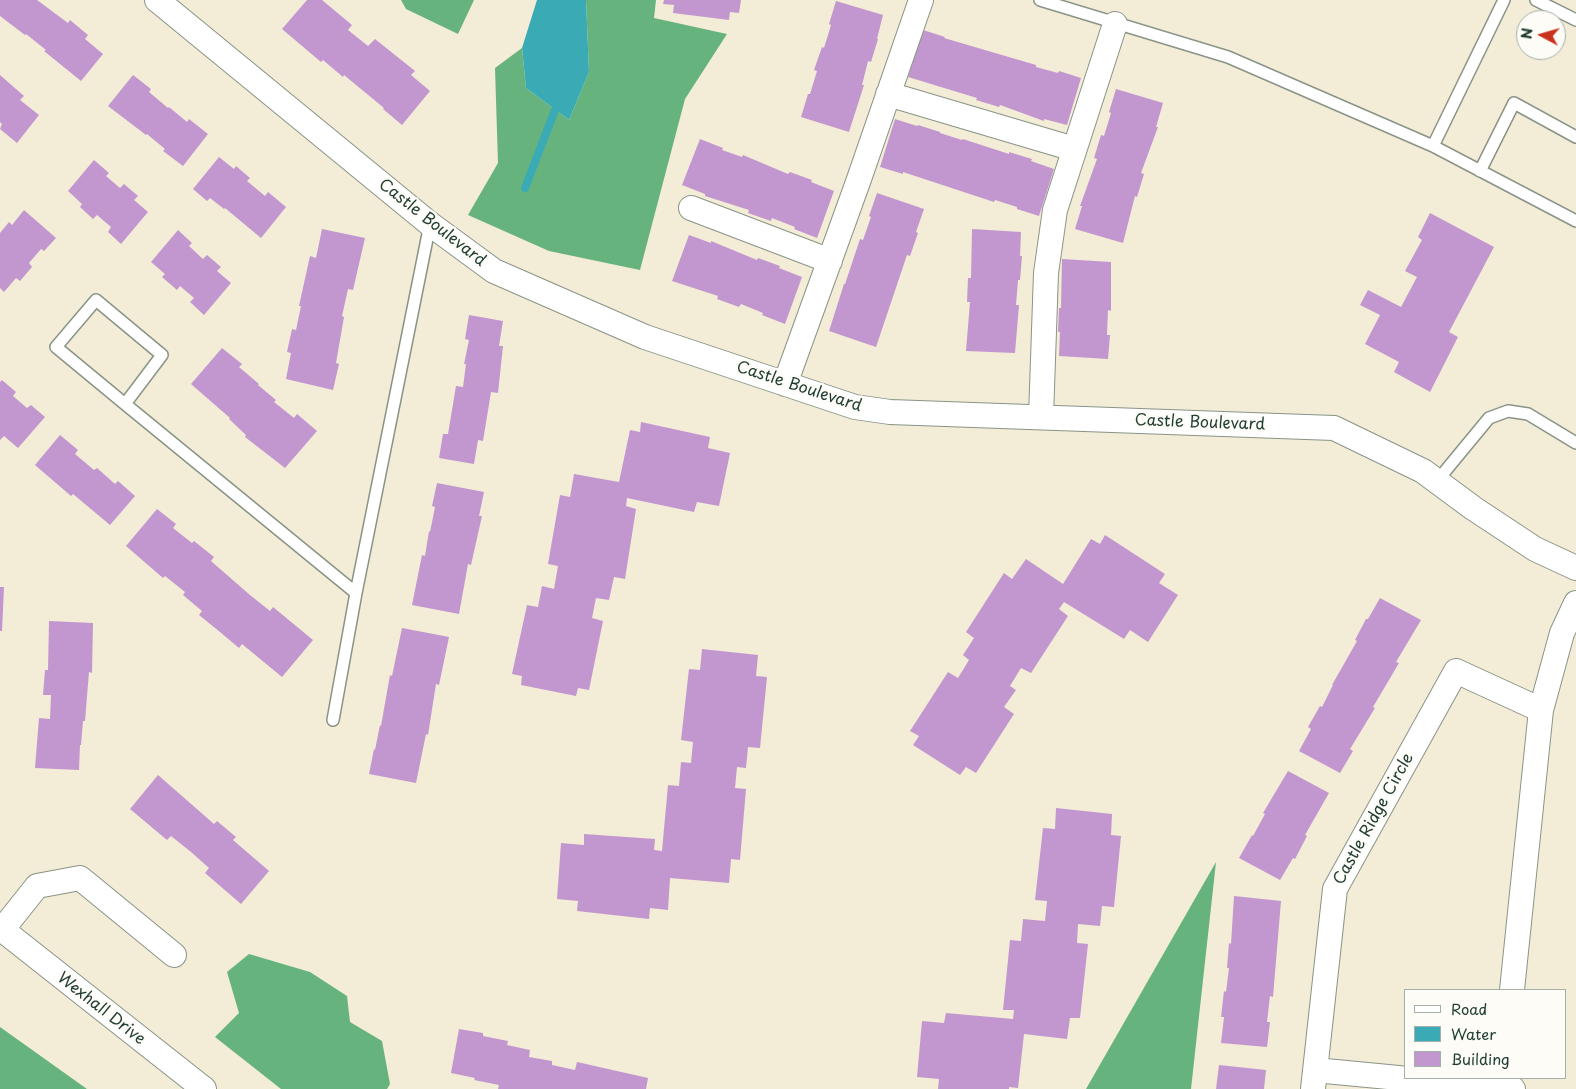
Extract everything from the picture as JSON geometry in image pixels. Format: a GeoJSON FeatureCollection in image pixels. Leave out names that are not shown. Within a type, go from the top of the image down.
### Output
{"type":"FeatureCollection","features":[{"type":"Feature","properties":{"kind":"street","name":"Castle Boulevard"},"geometry":{"type":"LineString","coordinates":[[157,0],[430,224],[494,271],[645,337],[855,408],[890,412],[1334,428],[1423,471],[1473,508],[1534,549],[1576,568]]}},
{"type":"Feature","properties":{"kind":"street"},"geometry":{"type":"LineString","coordinates":[[785,384],[830,261],[920,0]]}},
{"type":"Feature","properties":{"kind":"street"},"geometry":{"type":"LineString","coordinates":[[1041,417],[1046,273],[1055,210],[1115,24]]}},
{"type":"Feature","properties":{"kind":"street"},"geometry":{"type":"LineString","coordinates":[[888,94],[1074,149]]}},
{"type":"Feature","properties":{"kind":"street"},"geometry":{"type":"LineString","coordinates":[[691,208],[830,261]]}},
{"type":"Feature","properties":{"kind":"street"},"geometry":{"type":"LineString","coordinates":[[1512,989],[1541,710],[1562,633],[1576,603]]}},
{"type":"Feature","properties":{"kind":"street","name":"Castle Ridge Circle"},"geometry":{"type":"LineString","coordinates":[[1506,1085],[1314,1080],[1334,888],[1456,672],[1541,710]]}},
{"type":"Feature","properties":{"kind":"street"},"geometry":{"type":"LineString","coordinates":[[1,929],[36,886],[80,878],[174,955]]}},
{"type":"Feature","properties":{"kind":"street","name":"Wexhall Drive"},"geometry":{"type":"LineString","coordinates":[[1,929],[204,1089]]}},
{"type":"Feature","properties":{"kind":"lane"},"geometry":{"type":"LineString","coordinates":[[1040,0],[1069,4],[1115,24],[1228,58],[1433,146],[1576,220]]}},
{"type":"Feature","properties":{"kind":"lane"},"geometry":{"type":"LineString","coordinates":[[1433,146],[1504,0]]}},
{"type":"Feature","properties":{"kind":"lane"},"geometry":{"type":"LineString","coordinates":[[1536,0],[1576,20]]}},
{"type":"Feature","properties":{"kind":"lane"},"geometry":{"type":"LineString","coordinates":[[1480,170],[1514,103],[1576,137]]}},
{"type":"Feature","properties":{"kind":"lane"},"geometry":{"type":"LineString","coordinates":[[333,720],[356,593],[430,224]]}},
{"type":"Feature","properties":{"kind":"lane"},"geometry":{"type":"LineString","coordinates":[[125,404],[162,355],[96,300],[56,347],[125,404],[356,593]]}},
{"type":"Feature","properties":{"kind":"lane"},"geometry":{"type":"LineString","coordinates":[[1437,481],[1489,418],[1508,411],[1528,414],[1576,443]]}},
{"type":"Feature","properties":{"kind":"green space"},"geometry":{"type":"Polygon","coordinates":[[[401,0],[474,0],[458,34],[406,9],[401,0]]]}},
{"type":"Feature","properties":{"kind":"green space"},"geometry":{"type":"Polygon","coordinates":[[[586,0],[656,0],[654,18],[727,34],[685,99],[640,270],[549,251],[468,215],[498,163],[495,68],[522,48],[526,88],[569,120],[589,72],[586,0]]]}},
{"type":"Feature","properties":{"kind":"green space"},"geometry":{"type":"Polygon","coordinates":[[[1216,862],[1191,1089],[1086,1089],[1216,862]]]}},
{"type":"Feature","properties":{"kind":"green space"},"geometry":{"type":"Polygon","coordinates":[[[249,954],[310,972],[347,996],[350,1022],[382,1041],[390,1084],[387,1089],[281,1089],[215,1037],[239,1013],[227,972],[249,954]]]}},
{"type":"Feature","properties":{"kind":"green space"},"geometry":{"type":"Polygon","coordinates":[[[0,1027],[87,1089],[0,1089],[0,1027]]]}},
{"type":"Feature","properties":{"kind":"water"},"geometry":{"type":"Polygon","coordinates":[[[537,0],[586,0],[589,72],[569,120],[526,88],[522,48],[537,0]]]}},
{"type":"Feature","properties":{"kind":"building"},"geometry":{"type":"Polygon","coordinates":[[[0,0],[37,0],[68,23],[70,20],[88,35],[85,39],[103,54],[81,81],[44,51],[46,50],[0,16],[0,0]]]}},
{"type":"Feature","properties":{"kind":"building"},"geometry":{"type":"Polygon","coordinates":[[[307,0],[322,0],[352,25],[348,30],[368,46],[375,39],[415,71],[411,75],[430,91],[402,125],[344,75],[343,77],[323,60],[321,62],[282,29],[307,0]]]}},
{"type":"Feature","properties":{"kind":"building"},"geometry":{"type":"Polygon","coordinates":[[[664,0],[741,0],[739,13],[730,12],[729,20],[673,13],[674,5],[663,4],[664,0]]]}},
{"type":"Feature","properties":{"kind":"building"},"geometry":{"type":"Polygon","coordinates":[[[836,1],[883,15],[878,39],[871,62],[868,61],[862,85],[864,85],[849,132],[801,117],[817,71],[814,70],[822,47],[824,48],[831,25],[829,24],[836,1]]]}},
{"type":"Feature","properties":{"kind":"building"},"geometry":{"type":"Polygon","coordinates":[[[923,30],[1036,65],[1036,67],[1058,73],[1059,71],[1081,78],[1067,125],[1044,119],[1044,121],[1000,105],[999,107],[976,100],[977,98],[908,77],[923,30]]]}},
{"type":"Feature","properties":{"kind":"building"},"geometry":{"type":"Polygon","coordinates":[[[0,75],[24,96],[20,100],[39,115],[17,143],[0,129],[2,124],[0,122],[0,75]]]}},
{"type":"Feature","properties":{"kind":"building"},"geometry":{"type":"Polygon","coordinates":[[[133,75],[151,89],[149,92],[168,108],[187,122],[189,119],[208,134],[183,166],[163,151],[165,149],[147,134],[108,106],[133,75]]]}},
{"type":"Feature","properties":{"kind":"building"},"geometry":{"type":"Polygon","coordinates":[[[1116,89],[1163,103],[1156,127],[1158,127],[1141,173],[1144,174],[1137,197],[1135,196],[1123,243],[1075,229],[1082,206],[1080,206],[1097,159],[1094,158],[1101,135],[1104,136],[1111,113],[1109,112],[1116,89]]]}},
{"type":"Feature","properties":{"kind":"building"},"geometry":{"type":"Polygon","coordinates":[[[895,119],[1009,154],[1009,152],[1032,159],[1031,161],[1054,169],[1039,216],[995,200],[994,202],[903,172],[903,174],[880,167],[895,119]]]}},
{"type":"Feature","properties":{"kind":"building"},"geometry":{"type":"Polygon","coordinates":[[[700,139],[723,148],[722,150],[742,157],[743,155],[788,174],[790,172],[812,180],[811,182],[834,191],[817,238],[794,229],[795,227],[772,218],[771,221],[748,213],[749,210],[705,196],[705,194],[682,185],[700,139]]]}},
{"type":"Feature","properties":{"kind":"building"},"geometry":{"type":"Polygon","coordinates":[[[219,157],[234,169],[236,166],[250,178],[247,181],[265,196],[268,192],[286,207],[261,238],[225,208],[210,198],[207,201],[193,189],[219,157]]]}},
{"type":"Feature","properties":{"kind":"building"},"geometry":{"type":"Polygon","coordinates":[[[94,160],[109,173],[106,176],[120,188],[124,184],[138,196],[134,200],[148,212],[121,244],[108,232],[111,227],[97,215],[93,219],[80,207],[82,204],[68,191],[94,160]]]}},
{"type":"Feature","properties":{"kind":"building"},"geometry":{"type":"Polygon","coordinates":[[[877,193],[924,209],[910,256],[907,255],[876,347],[829,331],[860,239],[863,240],[871,217],[869,216],[877,193]]]}},
{"type":"Feature","properties":{"kind":"building"},"geometry":{"type":"Polygon","coordinates":[[[24,210],[56,238],[44,251],[41,249],[29,263],[32,267],[20,281],[16,278],[4,292],[0,288],[0,233],[9,222],[12,225],[24,210]]]}},
{"type":"Feature","properties":{"kind":"building"},"geometry":{"type":"Polygon","coordinates":[[[1430,213],[1494,247],[1449,332],[1458,337],[1430,392],[1394,372],[1399,362],[1365,344],[1380,315],[1360,305],[1368,290],[1401,307],[1417,277],[1405,271],[1422,240],[1418,237],[1430,213]]]}},
{"type":"Feature","properties":{"kind":"building"},"geometry":{"type":"Polygon","coordinates":[[[322,229],[365,238],[353,290],[348,289],[342,316],[344,317],[336,363],[339,364],[333,390],[286,379],[291,353],[287,352],[292,329],[296,330],[301,306],[299,306],[310,256],[316,258],[322,229]]]}},
{"type":"Feature","properties":{"kind":"building"},"geometry":{"type":"Polygon","coordinates":[[[972,229],[1021,232],[1020,256],[1022,256],[1016,305],[1019,305],[1015,353],[966,351],[970,302],[967,302],[968,278],[971,278],[972,229]]]}},
{"type":"Feature","properties":{"kind":"building"},"geometry":{"type":"Polygon","coordinates":[[[178,230],[192,243],[189,246],[203,259],[207,255],[221,267],[217,271],[231,283],[204,315],[190,302],[194,298],[180,286],[177,290],[162,277],[165,274],[151,262],[178,230]]]}},
{"type":"Feature","properties":{"kind":"building"},"geometry":{"type":"Polygon","coordinates":[[[689,235],[711,243],[711,241],[757,260],[758,258],[780,266],[779,268],[802,277],[785,324],[741,304],[739,307],[717,299],[718,296],[672,281],[689,235]]]}},
{"type":"Feature","properties":{"kind":"building"},"geometry":{"type":"Polygon","coordinates":[[[1062,259],[1111,262],[1111,311],[1108,310],[1107,335],[1110,335],[1108,359],[1059,356],[1060,332],[1058,332],[1059,308],[1061,308],[1062,259]]]}},
{"type":"Feature","properties":{"kind":"building"},"geometry":{"type":"Polygon","coordinates":[[[469,315],[503,321],[499,346],[503,346],[498,393],[491,392],[483,441],[478,440],[474,464],[439,458],[443,434],[448,434],[456,386],[463,387],[466,364],[464,364],[469,340],[465,339],[469,315]]]}},
{"type":"Feature","properties":{"kind":"building"},"geometry":{"type":"Polygon","coordinates":[[[222,348],[242,364],[239,367],[276,400],[274,402],[294,418],[297,414],[317,431],[285,468],[245,437],[246,435],[230,418],[191,384],[222,348]]]}},
{"type":"Feature","properties":{"kind":"building"},"geometry":{"type":"Polygon","coordinates":[[[2,380],[16,392],[13,396],[27,408],[31,405],[45,417],[18,448],[4,436],[0,440],[0,382],[2,380]]]}},
{"type":"Feature","properties":{"kind":"building"},"geometry":{"type":"Polygon","coordinates":[[[641,422],[710,437],[708,448],[730,453],[719,506],[697,502],[694,512],[627,498],[626,506],[636,509],[625,579],[614,577],[609,600],[596,598],[592,618],[603,621],[589,690],[578,688],[576,696],[521,685],[522,676],[512,674],[527,605],[538,607],[542,586],[554,589],[558,566],[548,564],[560,495],[570,497],[574,474],[619,482],[630,430],[640,432],[641,422]]]}},
{"type":"Feature","properties":{"kind":"building"},"geometry":{"type":"Polygon","coordinates":[[[60,435],[78,450],[75,454],[94,470],[97,468],[115,484],[118,481],[135,496],[110,525],[73,494],[71,496],[35,465],[60,435]]]}},
{"type":"Feature","properties":{"kind":"building"},"geometry":{"type":"Polygon","coordinates":[[[437,483],[484,492],[479,516],[482,516],[471,565],[468,564],[459,614],[412,605],[422,555],[425,556],[430,532],[435,507],[432,506],[437,483]]]}},
{"type":"Feature","properties":{"kind":"building"},"geometry":{"type":"Polygon","coordinates":[[[157,509],[176,524],[173,528],[192,543],[194,541],[214,557],[211,561],[250,595],[270,611],[273,607],[313,640],[282,677],[242,644],[239,648],[199,615],[202,611],[183,595],[185,592],[165,576],[163,578],[126,546],[157,509]]]}},
{"type":"Feature","properties":{"kind":"building"},"geometry":{"type":"Polygon","coordinates":[[[1105,535],[1165,574],[1159,583],[1178,595],[1148,642],[1130,630],[1124,639],[1064,602],[1059,609],[1068,616],[1031,673],[1021,668],[1010,686],[1016,690],[1004,707],[1014,714],[976,773],[966,767],[960,775],[913,745],[919,736],[910,731],[948,672],[958,678],[969,660],[963,655],[974,638],[966,632],[1004,573],[1012,579],[1026,559],[1063,584],[1091,539],[1100,544],[1105,535]]]}},
{"type":"Feature","properties":{"kind":"building"},"geometry":{"type":"Polygon","coordinates":[[[0,587],[4,587],[2,631],[0,631],[0,587]]]}},
{"type":"Feature","properties":{"kind":"building"},"geometry":{"type":"Polygon","coordinates":[[[1380,598],[1421,620],[1396,662],[1399,663],[1350,749],[1353,751],[1340,773],[1299,751],[1311,729],[1308,727],[1320,706],[1322,707],[1357,641],[1355,640],[1366,619],[1368,619],[1380,598]]]}},
{"type":"Feature","properties":{"kind":"building"},"geometry":{"type":"Polygon","coordinates":[[[49,621],[93,623],[92,673],[89,672],[85,721],[83,721],[80,745],[79,770],[35,768],[39,718],[50,719],[51,695],[43,695],[45,670],[48,670],[49,621]]]}},
{"type":"Feature","properties":{"kind":"building"},"geometry":{"type":"Polygon","coordinates":[[[402,628],[449,637],[439,685],[436,684],[428,735],[426,734],[416,783],[369,774],[402,628]]]}},
{"type":"Feature","properties":{"kind":"building"},"geometry":{"type":"Polygon","coordinates":[[[702,649],[758,655],[756,676],[767,677],[760,748],[748,747],[746,768],[737,767],[735,788],[746,789],[740,860],[731,859],[729,883],[670,878],[668,910],[650,908],[649,919],[577,911],[578,901],[557,899],[561,843],[584,845],[584,834],[655,839],[654,850],[662,851],[668,785],[679,786],[681,762],[691,763],[693,742],[681,740],[689,669],[700,670],[702,649]]]}},
{"type":"Feature","properties":{"kind":"building"},"geometry":{"type":"Polygon","coordinates":[[[1288,771],[1329,793],[1305,835],[1307,836],[1295,859],[1293,858],[1280,880],[1239,858],[1288,771]]]}},
{"type":"Feature","properties":{"kind":"building"},"geometry":{"type":"Polygon","coordinates":[[[158,775],[214,824],[217,821],[236,837],[233,840],[269,871],[241,904],[205,873],[209,868],[191,852],[171,836],[167,840],[130,809],[158,775]]]}},
{"type":"Feature","properties":{"kind":"building"},"geometry":{"type":"Polygon","coordinates":[[[1056,808],[1112,814],[1111,835],[1121,836],[1114,907],[1102,906],[1100,926],[1078,924],[1077,943],[1088,944],[1080,1018],[1070,1018],[1067,1039],[1024,1034],[1018,1088],[938,1089],[939,1079],[917,1077],[922,1021],[944,1023],[946,1013],[1013,1019],[1014,1010],[1003,1010],[1010,940],[1021,941],[1023,919],[1045,921],[1047,901],[1035,900],[1043,828],[1055,829],[1056,808]]]}},
{"type":"Feature","properties":{"kind":"building"},"geometry":{"type":"Polygon","coordinates":[[[1234,896],[1281,901],[1273,997],[1270,996],[1267,1022],[1270,1022],[1267,1047],[1221,1043],[1224,1017],[1221,1017],[1229,968],[1227,968],[1229,943],[1231,944],[1234,896]]]}},
{"type":"Feature","properties":{"kind":"building"},"geometry":{"type":"Polygon","coordinates":[[[459,1029],[483,1033],[483,1036],[508,1041],[507,1045],[530,1050],[529,1057],[552,1061],[552,1065],[575,1070],[577,1062],[648,1078],[646,1089],[498,1089],[499,1085],[451,1073],[459,1029]]]}},
{"type":"Feature","properties":{"kind":"building"},"geometry":{"type":"Polygon","coordinates":[[[1219,1065],[1266,1070],[1264,1089],[1216,1089],[1219,1065]]]}},
{"type":"Feature","properties":{"kind":"waterway"},"geometry":{"type":"LineString","coordinates":[[525,188],[555,110]]}}]}
